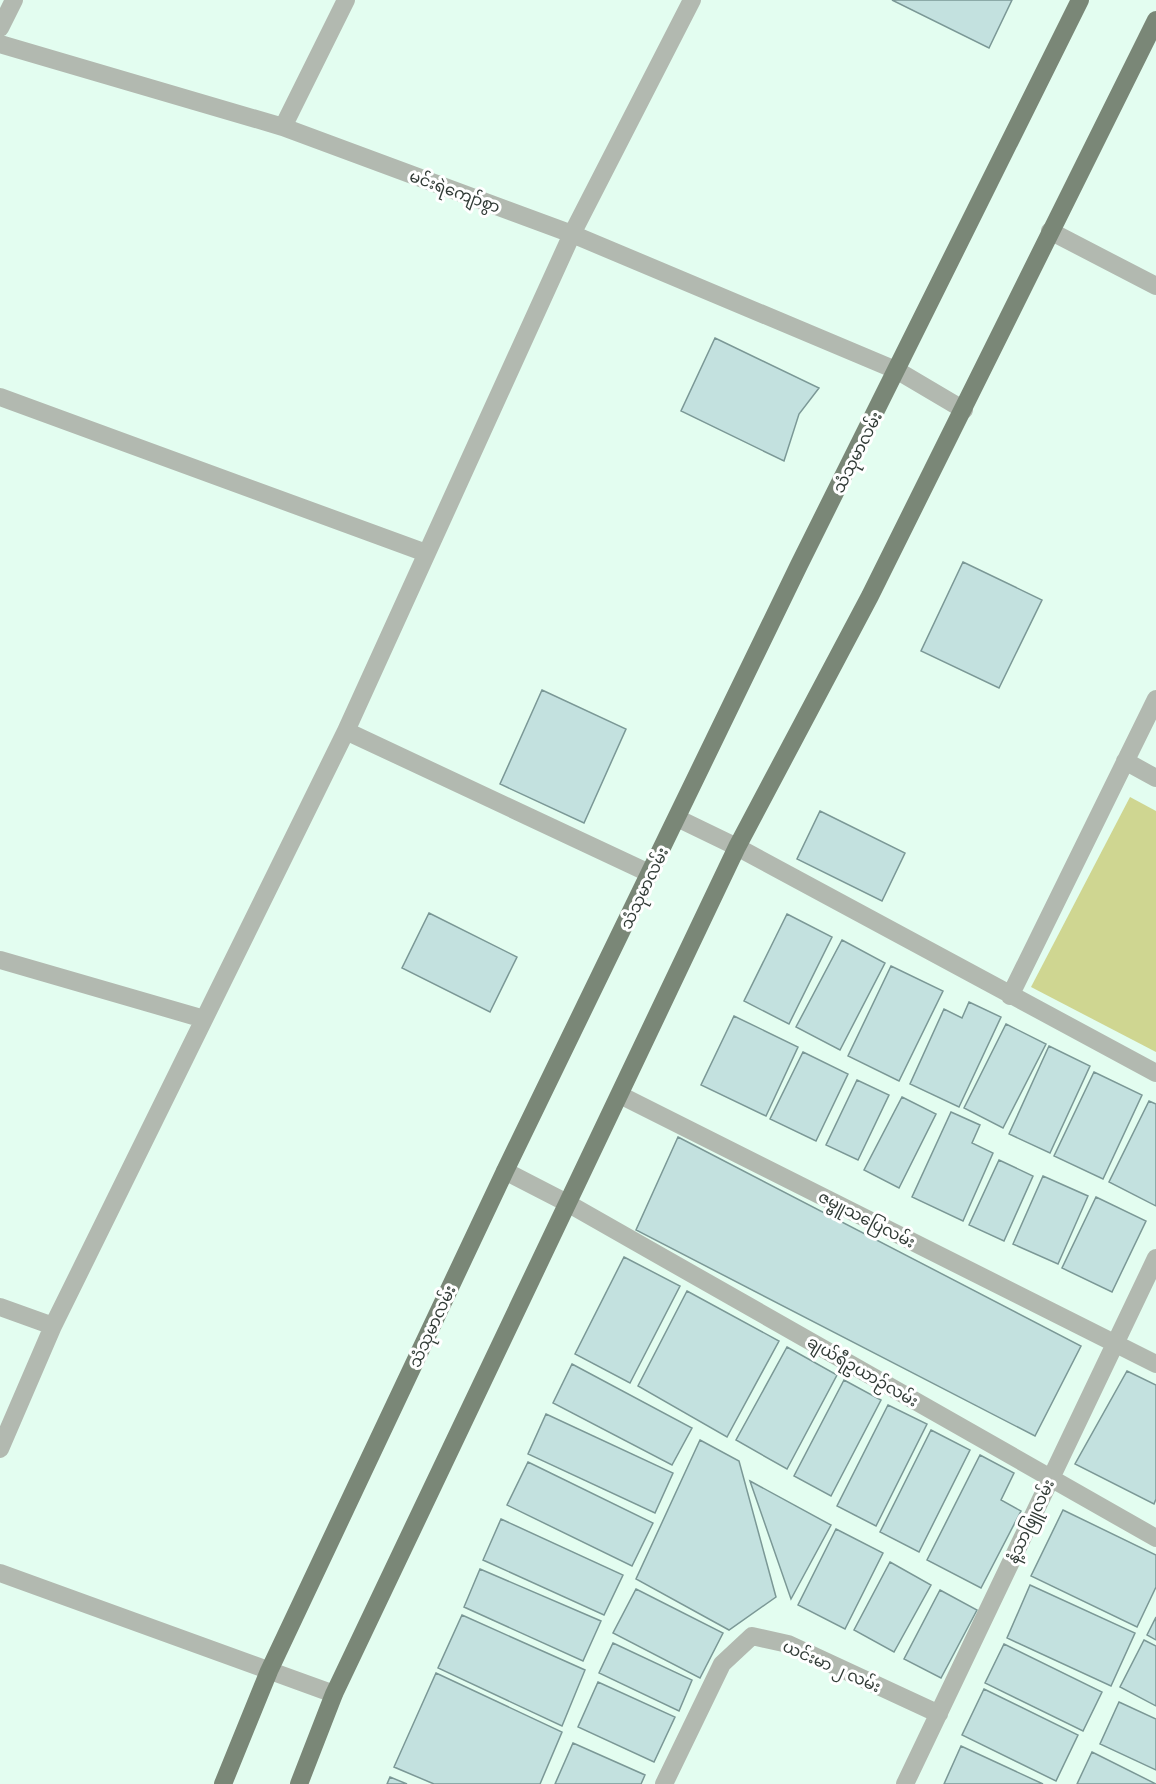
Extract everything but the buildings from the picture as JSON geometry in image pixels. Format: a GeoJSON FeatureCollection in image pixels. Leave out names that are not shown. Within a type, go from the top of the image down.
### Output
{"type":"FeatureCollection","features":[{"type":"Feature","properties":{"kind":"main road","name":"သံသုမာလမ်း"},"geometry":{"type":"LineString","coordinates":[[223,1784],[269,1671],[505,1171],[799,565],[898,371],[1080,0]]}},
{"type":"Feature","properties":{"kind":"main road"},"geometry":{"type":"LineString","coordinates":[[299,1784],[334,1694],[737,847],[870,596],[1156,20]]}},
{"type":"Feature","properties":{"kind":"street"},"geometry":{"type":"LineString","coordinates":[[0,28],[14,0]]}},
{"type":"Feature","properties":{"kind":"street"},"geometry":{"type":"LineString","coordinates":[[283,127],[346,0]]}},
{"type":"Feature","properties":{"kind":"street"},"geometry":{"type":"LineString","coordinates":[[0,1449],[53,1326],[346,731],[572,234],[692,0]]}},
{"type":"Feature","properties":{"kind":"street","name":"မင်းရဲကျော်စွာ"},"geometry":{"type":"LineString","coordinates":[[0,44],[283,127],[572,234],[898,371],[964,410]]}},
{"type":"Feature","properties":{"kind":"street"},"geometry":{"type":"LineString","coordinates":[[1050,231],[1156,286]]}},
{"type":"Feature","properties":{"kind":"street"},"geometry":{"type":"LineString","coordinates":[[0,397],[426,553]]}},
{"type":"Feature","properties":{"kind":"street"},"geometry":{"type":"LineString","coordinates":[[1010,996],[1156,699]]}},
{"type":"Feature","properties":{"kind":"street"},"geometry":{"type":"LineString","coordinates":[[346,731],[651,874]]}},
{"type":"Feature","properties":{"kind":"street"},"geometry":{"type":"LineString","coordinates":[[1125,761],[1156,778]]}},
{"type":"Feature","properties":{"kind":"street"},"geometry":{"type":"LineString","coordinates":[[677,818],[737,847],[1156,1073]]}},
{"type":"Feature","properties":{"kind":"street"},"geometry":{"type":"LineString","coordinates":[[0,960],[204,1019]]}},
{"type":"Feature","properties":{"kind":"street","name":"ဇမ္ဗူသပြေလမ်း"},"geometry":{"type":"LineString","coordinates":[[620,1095],[1156,1364]]}},
{"type":"Feature","properties":{"kind":"street","name":"ချယ်ရီဥယာဉ်လမ်း"},"geometry":{"type":"LineString","coordinates":[[505,1171],[569,1204],[1156,1538]]}},
{"type":"Feature","properties":{"kind":"street","name":"နံ့သာဖြူလမ်း"},"geometry":{"type":"LineString","coordinates":[[905,1784],[1156,1258]]}},
{"type":"Feature","properties":{"kind":"street"},"geometry":{"type":"LineString","coordinates":[[0,1307],[53,1326]]}},
{"type":"Feature","properties":{"kind":"street"},"geometry":{"type":"LineString","coordinates":[[0,1573],[334,1694]]}},
{"type":"Feature","properties":{"kind":"street","name":"ယင်းမာ ၂ လမ်း"},"geometry":{"type":"LineString","coordinates":[[663,1784],[722,1664],[752,1636],[788,1644],[939,1714]]}},
{"type":"Feature","properties":{"kind":"green space"},"geometry":{"type":"Polygon","coordinates":[[[1130,797],[1156,811],[1156,1052],[1031,987],[1130,797]]]}}]}
